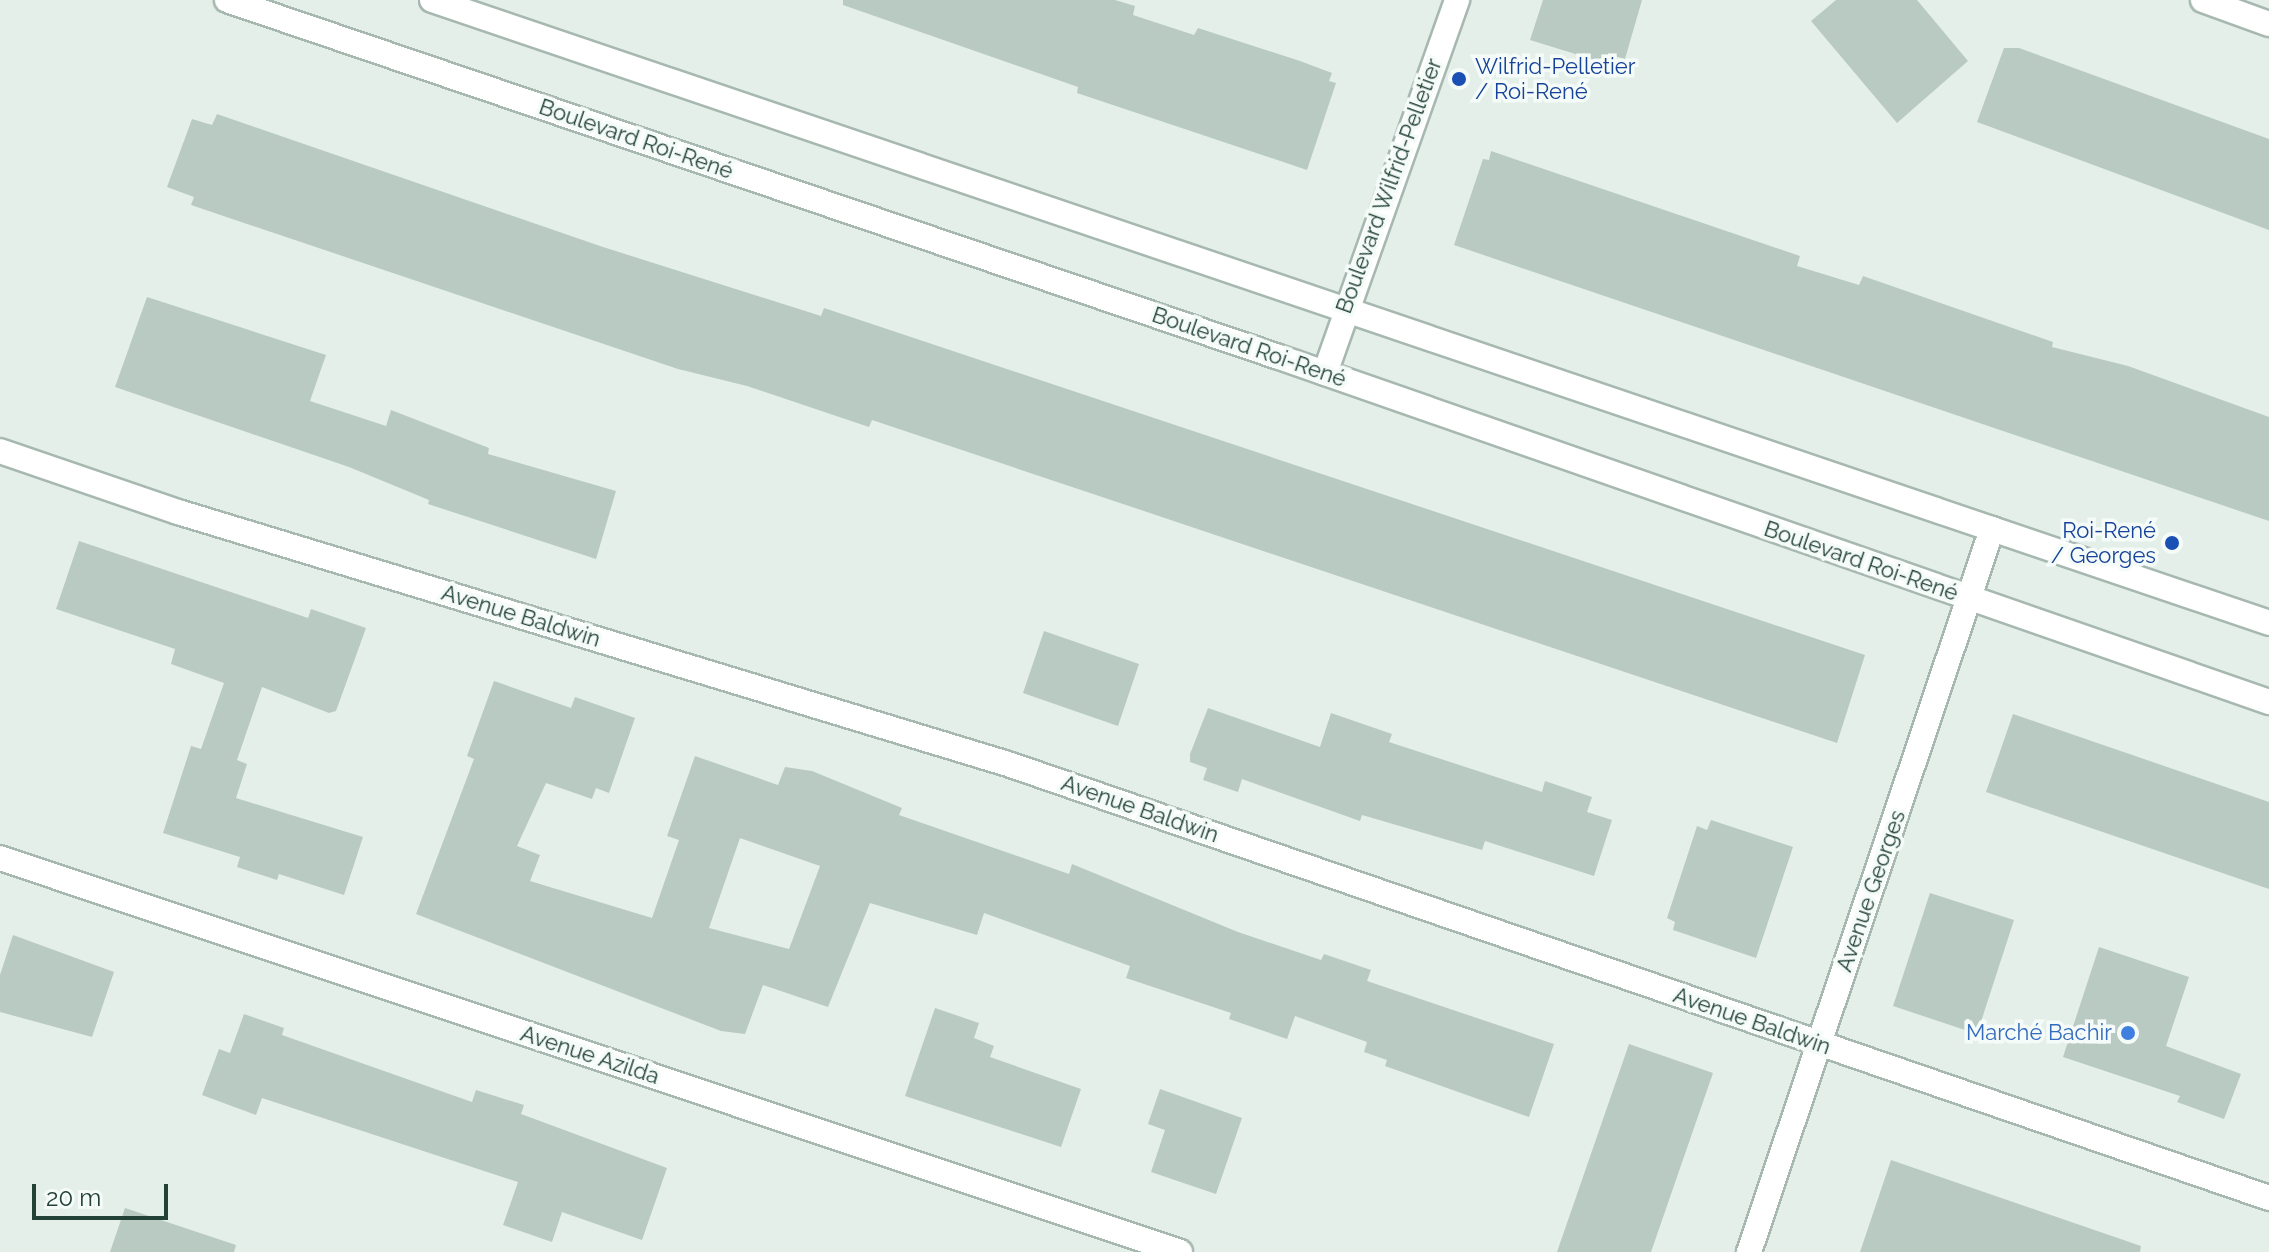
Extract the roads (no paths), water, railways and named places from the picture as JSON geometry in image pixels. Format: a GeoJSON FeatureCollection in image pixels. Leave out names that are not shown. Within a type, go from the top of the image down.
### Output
{"type":"FeatureCollection","features":[{"type":"Feature","properties":{"kind":"street","name":"Boulevard Roi-René"},"geometry":{"type":"LineString","coordinates":[[227,0],[1325,373],[1969,600],[2269,702]]}},
{"type":"Feature","properties":{"kind":"street"},"geometry":{"type":"LineString","coordinates":[[432,0],[2269,623]]}},
{"type":"Feature","properties":{"kind":"street","name":"Boulevard Wilfrid-Pelletier"},"geometry":{"type":"LineString","coordinates":[[1325,373],[1343,311],[1457,0]]}},
{"type":"Feature","properties":{"kind":"street"},"geometry":{"type":"LineString","coordinates":[[2203,0],[2269,24]]}},
{"type":"Feature","properties":{"kind":"street","name":"Avenue Baldwin"},"geometry":{"type":"LineString","coordinates":[[0,451],[178,512],[1008,764],[2269,1198]]}},
{"type":"Feature","properties":{"kind":"street","name":"Avenue Georges"},"geometry":{"type":"LineString","coordinates":[[1749,1252],[1992,529]]}},
{"type":"Feature","properties":{"kind":"street","name":"Avenue Azilda"},"geometry":{"type":"LineString","coordinates":[[0,858],[1180,1252]]}},
{"type":"Feature","properties":{"kind":"place","name":"Wilfrid-Pelletier / Roi-René"},"geometry":{"type":"Point","coordinates":[1459,79]}},
{"type":"Feature","properties":{"kind":"place","name":"Roi-René / Georges"},"geometry":{"type":"Point","coordinates":[2172,543]}},
{"type":"Feature","properties":{"kind":"place","name":"Marché Bachir"},"geometry":{"type":"Point","coordinates":[2128,1033]}}]}
